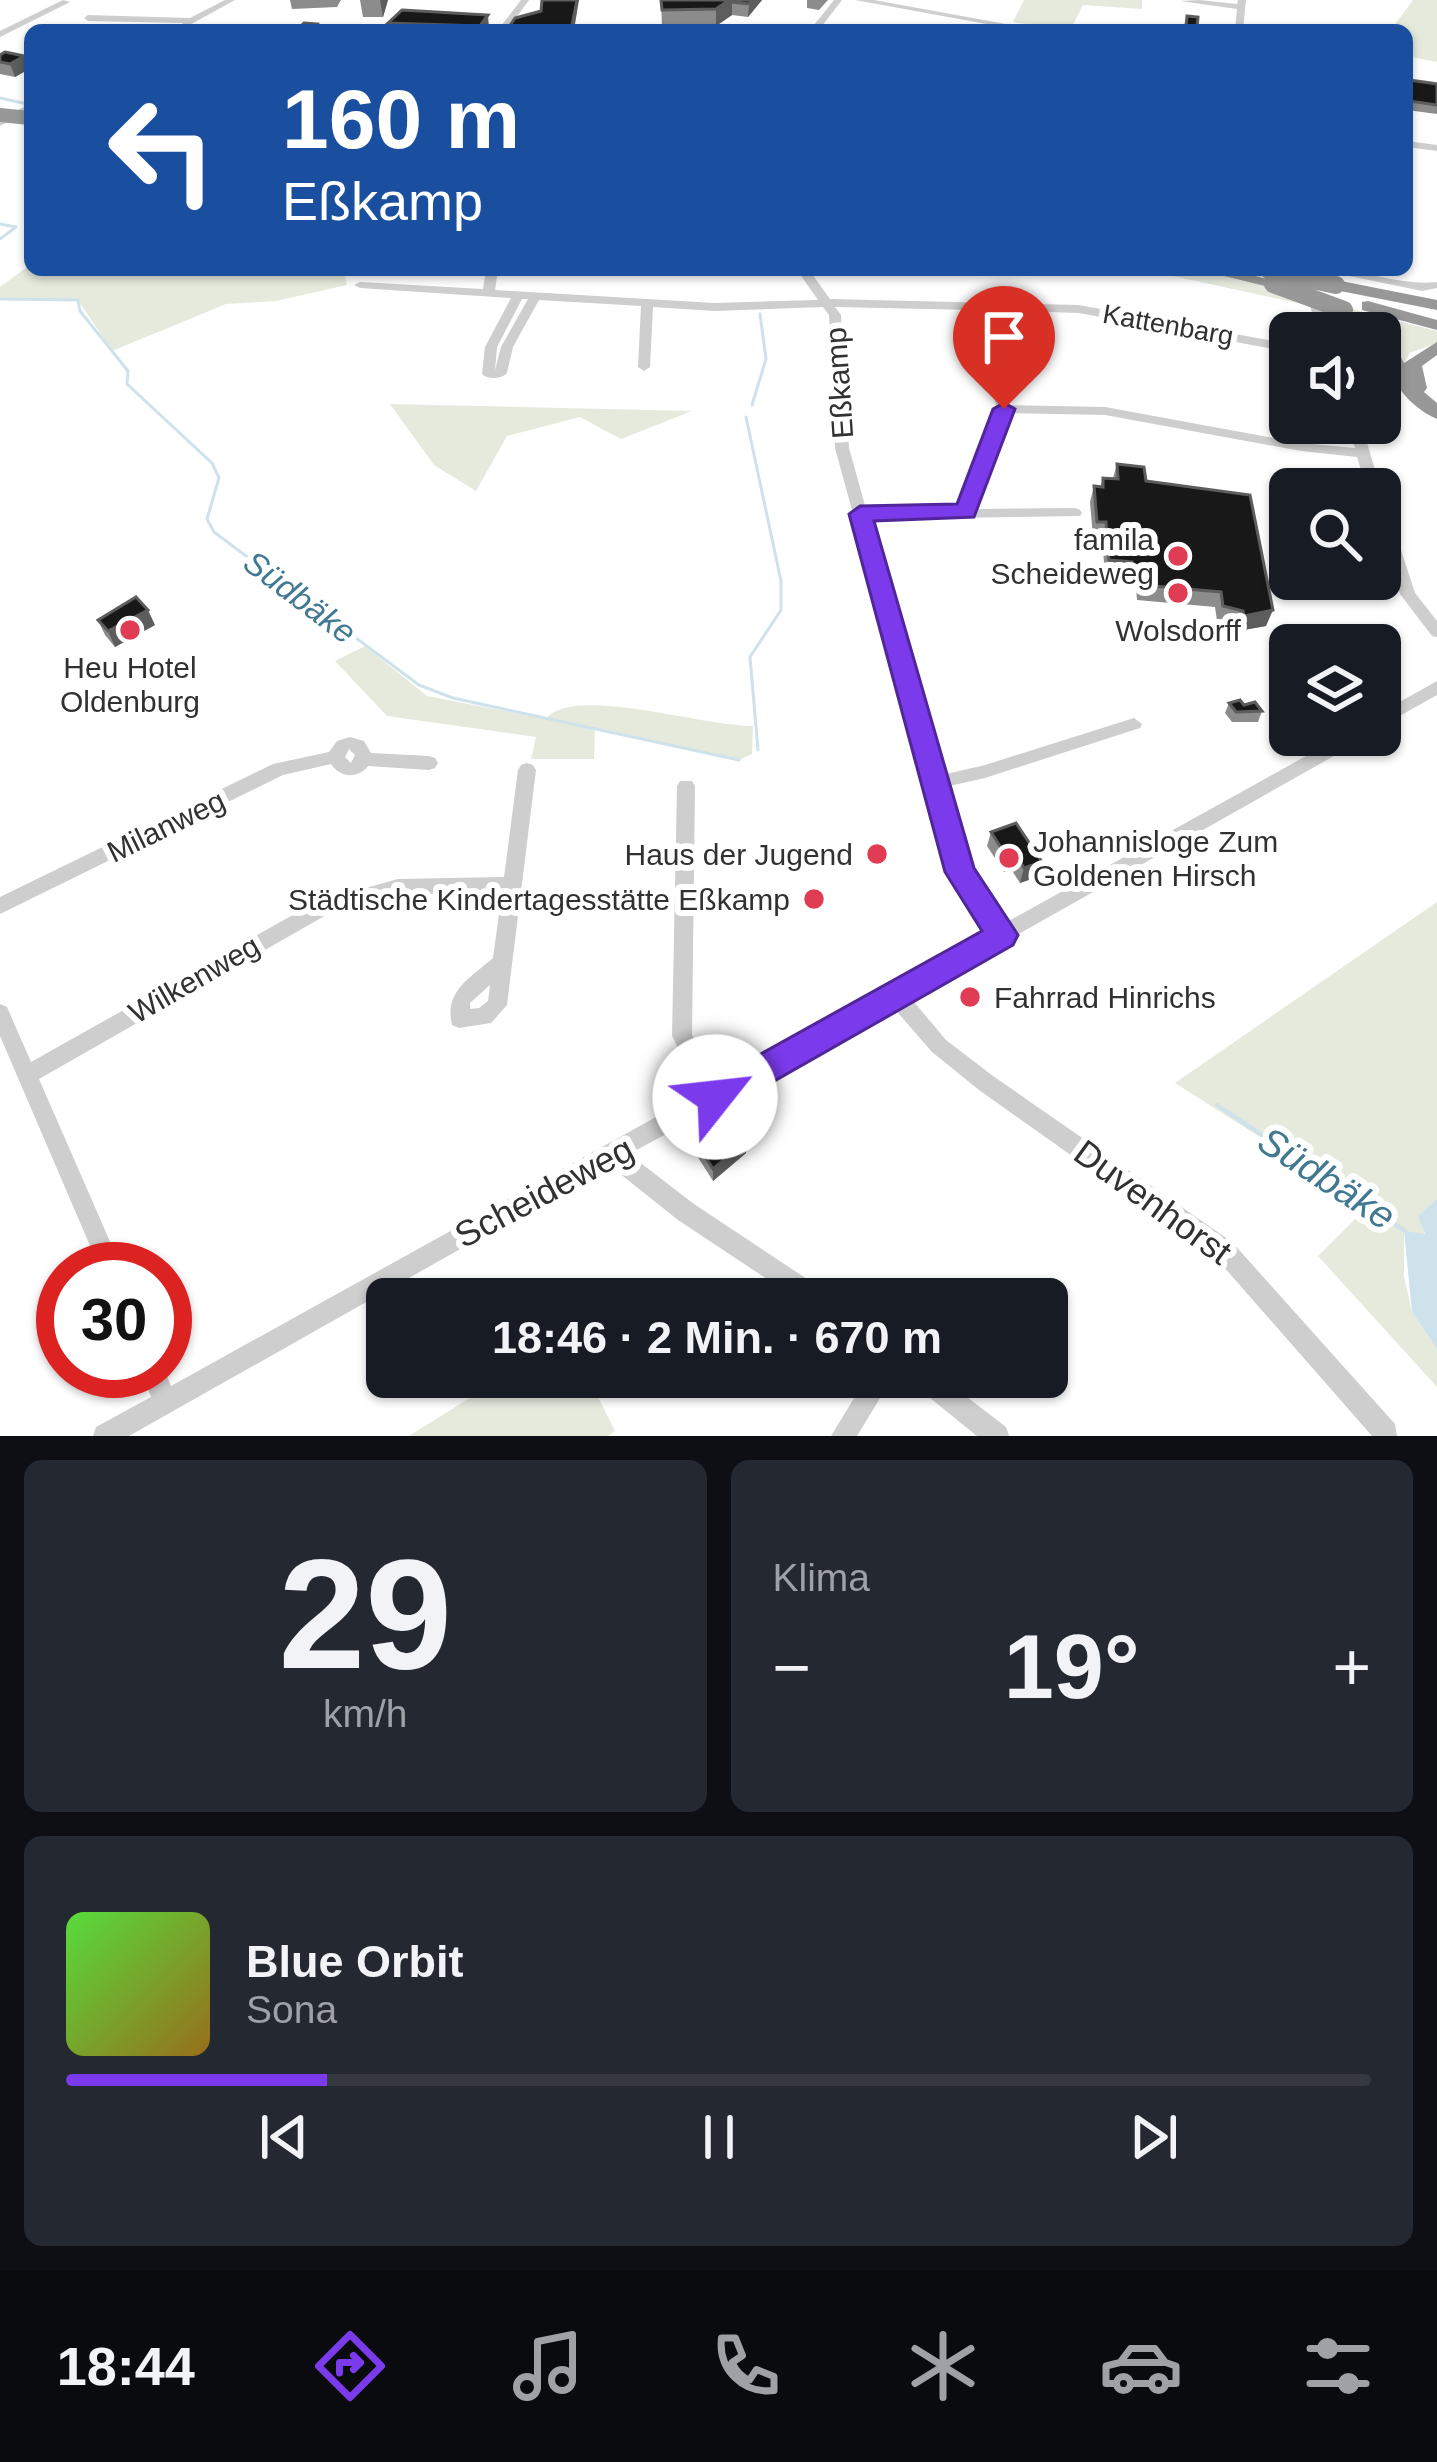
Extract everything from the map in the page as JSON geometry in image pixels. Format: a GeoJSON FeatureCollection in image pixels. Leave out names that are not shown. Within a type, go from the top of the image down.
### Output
{"type":"FeatureCollection","features":[{"type":"Feature","properties":{"kind":"highway"},"geometry":{"type":"LineString","coordinates":[[1270,278],[1437,305]]}},
{"type":"Feature","properties":{"kind":"highway"},"geometry":{"type":"LineString","coordinates":[[1270,278],[1339,291],[1437,321]]}},
{"type":"Feature","properties":{"kind":"highway"},"geometry":{"type":"LineString","coordinates":[[1437,347],[1415,358],[1411,372],[1419,390],[1437,409]]}},
{"type":"Feature","properties":{"kind":"highway"},"geometry":{"type":"LineString","coordinates":[[1401,375],[1407,387],[1437,409]]}},
{"type":"Feature","properties":{"kind":"street"},"geometry":{"type":"LineString","coordinates":[[186,24],[231,0]]}},
{"type":"Feature","properties":{"kind":"street"},"geometry":{"type":"LineString","coordinates":[[507,24],[525,0]]}},
{"type":"Feature","properties":{"kind":"street"},"geometry":{"type":"LineString","coordinates":[[819,24],[838,0]]}},
{"type":"Feature","properties":{"kind":"street"},"geometry":{"type":"LineString","coordinates":[[859,0],[999,24]]}},
{"type":"Feature","properties":{"kind":"street"},"geometry":{"type":"LineString","coordinates":[[1184,1],[1242,3]]}},
{"type":"Feature","properties":{"kind":"street"},"geometry":{"type":"LineString","coordinates":[[0,34],[66,2]]}},
{"type":"Feature","properties":{"kind":"street"},"geometry":{"type":"LineString","coordinates":[[88,18],[192,21]]}},
{"type":"Feature","properties":{"kind":"street"},"geometry":{"type":"LineString","coordinates":[[488,290],[491,276]]}},
{"type":"Feature","properties":{"kind":"street","name":"Eßkamp"},"geometry":{"type":"LineString","coordinates":[[808,276],[830,303],[841,337],[840,440],[960,872],[1002,935]]}},
{"type":"Feature","properties":{"kind":"street"},"geometry":{"type":"LineString","coordinates":[[1306,276],[1318,312]]}},
{"type":"Feature","properties":{"kind":"street","name":"Kattenbarg"},"geometry":{"type":"LineString","coordinates":[[360,285],[488,290],[647,305],[830,303],[1079,309],[1269,344]]}},
{"type":"Feature","properties":{"kind":"street"},"geometry":{"type":"LineString","coordinates":[[1339,291],[1437,285]]}},
{"type":"Feature","properties":{"kind":"street"},"geometry":{"type":"LineString","coordinates":[[518,293],[491,347],[488,374],[501,373],[507,347],[536,295]]}},
{"type":"Feature","properties":{"kind":"street"},"geometry":{"type":"LineString","coordinates":[[644,367],[647,305]]}},
{"type":"Feature","properties":{"kind":"street"},"geometry":{"type":"LineString","coordinates":[[966,512],[1004,409],[977,308]]}},
{"type":"Feature","properties":{"kind":"street"},"geometry":{"type":"LineString","coordinates":[[1004,409],[1105,411],[1283,444],[1364,453]]}},
{"type":"Feature","properties":{"kind":"street"},"geometry":{"type":"LineString","coordinates":[[1361,444],[1368,468]]}},
{"type":"Feature","properties":{"kind":"street"},"geometry":{"type":"LineString","coordinates":[[860,514],[1075,513]]}},
{"type":"Feature","properties":{"kind":"street"},"geometry":{"type":"LineString","coordinates":[[1401,572],[1408,594],[1437,632]]}},
{"type":"Feature","properties":{"kind":"street"},"geometry":{"type":"LineString","coordinates":[[1401,708],[1437,687]]}},
{"type":"Feature","properties":{"kind":"street"},"geometry":{"type":"LineString","coordinates":[[934,783],[983,775],[1061,741],[1134,724]]}},
{"type":"Feature","properties":{"kind":"street","name":"Milanweg"},"geometry":{"type":"LineString","coordinates":[[0,906],[279,769],[334,757],[342,747],[356,745],[365,752],[363,760],[430,763]]}},
{"type":"Feature","properties":{"kind":"street","name":"Scheideweg"},"geometry":{"type":"LineString","coordinates":[[105,1436],[1321,756]]}},
{"type":"Feature","properties":{"kind":"street"},"geometry":{"type":"LineString","coordinates":[[501,963],[527,770]]}},
{"type":"Feature","properties":{"kind":"street"},"geometry":{"type":"LineString","coordinates":[[686,786],[682,1036],[715,1097]]}},
{"type":"Feature","properties":{"kind":"street","name":"Wilkenweg"},"geometry":{"type":"LineString","coordinates":[[27,1076],[323,908],[398,886],[510,884]]}},
{"type":"Feature","properties":{"kind":"street","name":"Duvenhorst"},"geometry":{"type":"LineString","coordinates":[[897,997],[939,1046],[986,1083],[1224,1250],[1386,1433]]}},
{"type":"Feature","properties":{"kind":"street"},"geometry":{"type":"LineString","coordinates":[[0,1013],[99,1242]]}},
{"type":"Feature","properties":{"kind":"street"},"geometry":{"type":"LineString","coordinates":[[614,1155],[664,1197],[739,1241],[789,1278]]}},
{"type":"Feature","properties":{"kind":"street"},"geometry":{"type":"LineString","coordinates":[[163,1398],[165,1402]]}},
{"type":"Feature","properties":{"kind":"street"},"geometry":{"type":"LineString","coordinates":[[843,1436],[867,1398]]}},
{"type":"Feature","properties":{"kind":"street"},"geometry":{"type":"LineString","coordinates":[[949,1398],[997,1436]]}},
{"type":"Feature","properties":{"kind":"shaded area"},"geometry":{"type":"Polygon","coordinates":[[[1024,0],[1142,0],[1142,9],[1083,5],[1073,24],[1013,22],[1024,0]]]}},
{"type":"Feature","properties":{"kind":"shaded area"},"geometry":{"type":"Polygon","coordinates":[[[1413,0],[1437,0],[1437,62],[1413,57],[1413,24],[1395,24],[1413,0]]]}},
{"type":"Feature","properties":{"kind":"shaded area"},"geometry":{"type":"Polygon","coordinates":[[[24,269],[24,276],[345,276],[347,285],[276,301],[226,304],[112,351],[78,300],[0,299],[0,287],[24,269]]]}},
{"type":"Feature","properties":{"kind":"shaded area"},"geometry":{"type":"Polygon","coordinates":[[[1173,276],[1305,276],[1316,307],[1173,276]]]}},
{"type":"Feature","properties":{"kind":"shaded area"},"geometry":{"type":"Polygon","coordinates":[[[1401,322],[1437,331],[1437,343],[1410,353],[1402,367],[1401,322]]]}},
{"type":"Feature","properties":{"kind":"shaded area"},"geometry":{"type":"Polygon","coordinates":[[[390,404],[692,411],[621,439],[580,417],[507,436],[476,491],[434,465],[390,404]]]}},
{"type":"Feature","properties":{"kind":"shaded area"},"geometry":{"type":"Polygon","coordinates":[[[365,646],[427,696],[546,719],[560,709],[582,705],[753,726],[752,754],[739,760],[595,728],[594,759],[531,759],[536,737],[387,716],[335,661],[365,646]]]}},
{"type":"Feature","properties":{"kind":"shaded area"},"geometry":{"type":"Polygon","coordinates":[[[1437,902],[1437,1199],[1419,1216],[1425,1235],[1404,1232],[1404,1276],[1412,1312],[1437,1349],[1437,1387],[1318,1256],[1368,1206],[1175,1083],[1437,902]]]}},
{"type":"Feature","properties":{"kind":"shaded area"},"geometry":{"type":"Polygon","coordinates":[[[470,1398],[598,1398],[615,1431],[608,1436],[409,1436],[470,1398]]]}},
{"type":"Feature","properties":{"kind":"water"},"geometry":{"type":"Polygon","coordinates":[[[1437,1199],[1437,1349],[1412,1312],[1404,1231],[1425,1234],[1418,1216],[1437,1199]]]}},
{"type":"Feature","properties":{"kind":"building"},"geometry":{"type":"Polygon","coordinates":[[[542,0],[577,0],[572,24],[511,24],[515,18],[541,11],[542,0]]]}},
{"type":"Feature","properties":{"kind":"building"},"geometry":{"type":"Polygon","coordinates":[[[661,0],[729,0],[716,9],[662,10],[661,0]]]}},
{"type":"Feature","properties":{"kind":"building"},"geometry":{"type":"Polygon","coordinates":[[[402,10],[488,15],[481,24],[388,23],[402,10]]]}},
{"type":"Feature","properties":{"kind":"building"},"geometry":{"type":"Polygon","coordinates":[[[5,52],[24,56],[10,64],[0,62],[5,52]]]}},
{"type":"Feature","properties":{"kind":"building"},"geometry":{"type":"Polygon","coordinates":[[[1413,81],[1437,84],[1437,105],[1413,102],[1413,81]]]}},
{"type":"Feature","properties":{"kind":"building","name":"famila Scheideweg"},"geometry":{"type":"Polygon","coordinates":[[[1117,464],[1144,467],[1146,481],[1250,495],[1273,610],[1244,616],[1243,611],[1223,606],[1221,592],[1142,585],[1141,573],[1133,572],[1132,562],[1109,560],[1106,522],[1097,522],[1094,486],[1103,487],[1103,478],[1118,479],[1117,464]]]}},
{"type":"Feature","properties":{"kind":"building"},"geometry":{"type":"Polygon","coordinates":[[[136,597],[148,610],[108,631],[98,620],[136,597]]]}},
{"type":"Feature","properties":{"kind":"building"},"geometry":{"type":"Polygon","coordinates":[[[1240,700],[1244,705],[1255,702],[1262,711],[1236,712],[1229,703],[1240,700]]]}},
{"type":"Feature","properties":{"kind":"building"},"geometry":{"type":"Polygon","coordinates":[[[1016,823],[1042,862],[1024,868],[1015,854],[1007,857],[991,832],[1016,823]]]}},
{"type":"Feature","properties":{"kind":"building"},"geometry":{"type":"Polygon","coordinates":[[[706,1115],[720,1136],[737,1126],[747,1140],[713,1169],[687,1127],[706,1115]]]}},
{"type":"Feature","properties":{"kind":"waterway"},"geometry":{"type":"LineString","coordinates":[[0,98],[24,103]]}},
{"type":"Feature","properties":{"kind":"waterway","name":"Südbäke"},"geometry":{"type":"LineString","coordinates":[[0,224],[16,227],[0,239]]}},
{"type":"Feature","properties":{"kind":"waterway","name":"Südbäke"},"geometry":{"type":"LineString","coordinates":[[0,299],[78,300],[80,311],[128,371],[127,384],[212,463],[219,478],[207,519],[214,532],[419,685],[453,698],[739,760]]}},
{"type":"Feature","properties":{"kind":"waterway"},"geometry":{"type":"LineString","coordinates":[[752,405],[766,359],[760,314]]}},
{"type":"Feature","properties":{"kind":"waterway"},"geometry":{"type":"LineString","coordinates":[[746,417],[781,581],[781,610],[750,657],[758,750]]}},
{"type":"Feature","properties":{"kind":"waterway","name":"Südbäke"},"geometry":{"type":"LineString","coordinates":[[1217,1105],[1405,1231]]}},
{"type":"Feature","properties":{"kind":"place","name":"famila Scheideweg"},"geometry":{"type":"Point","coordinates":[1178,556]}},
{"type":"Feature","properties":{"kind":"place","name":"Wolsdorff"},"geometry":{"type":"Point","coordinates":[1178,593]}},
{"type":"Feature","properties":{"kind":"place","name":"Heu Hotel Oldenburg"},"geometry":{"type":"Point","coordinates":[130,630]}},
{"type":"Feature","properties":{"kind":"place","name":"Haus der Jugend"},"geometry":{"type":"Point","coordinates":[877,854]}},
{"type":"Feature","properties":{"kind":"place","name":"Johannisloge Zum Goldenen Hirsch"},"geometry":{"type":"Point","coordinates":[1009,858]}},
{"type":"Feature","properties":{"kind":"place","name":"Städtische Kindertagesstätte Eßkamp"},"geometry":{"type":"Point","coordinates":[814,899]}},
{"type":"Feature","properties":{"kind":"place","name":"Fahrrad Hinrichs"},"geometry":{"type":"Point","coordinates":[970,997]}},
{"type":"Feature","properties":{"kind":"route"},"geometry":{"type":"LineString","coordinates":[[715,1097],[1002,935],[976,903],[960,872],[860,514],[966,512],[1004,409]]}}]}
